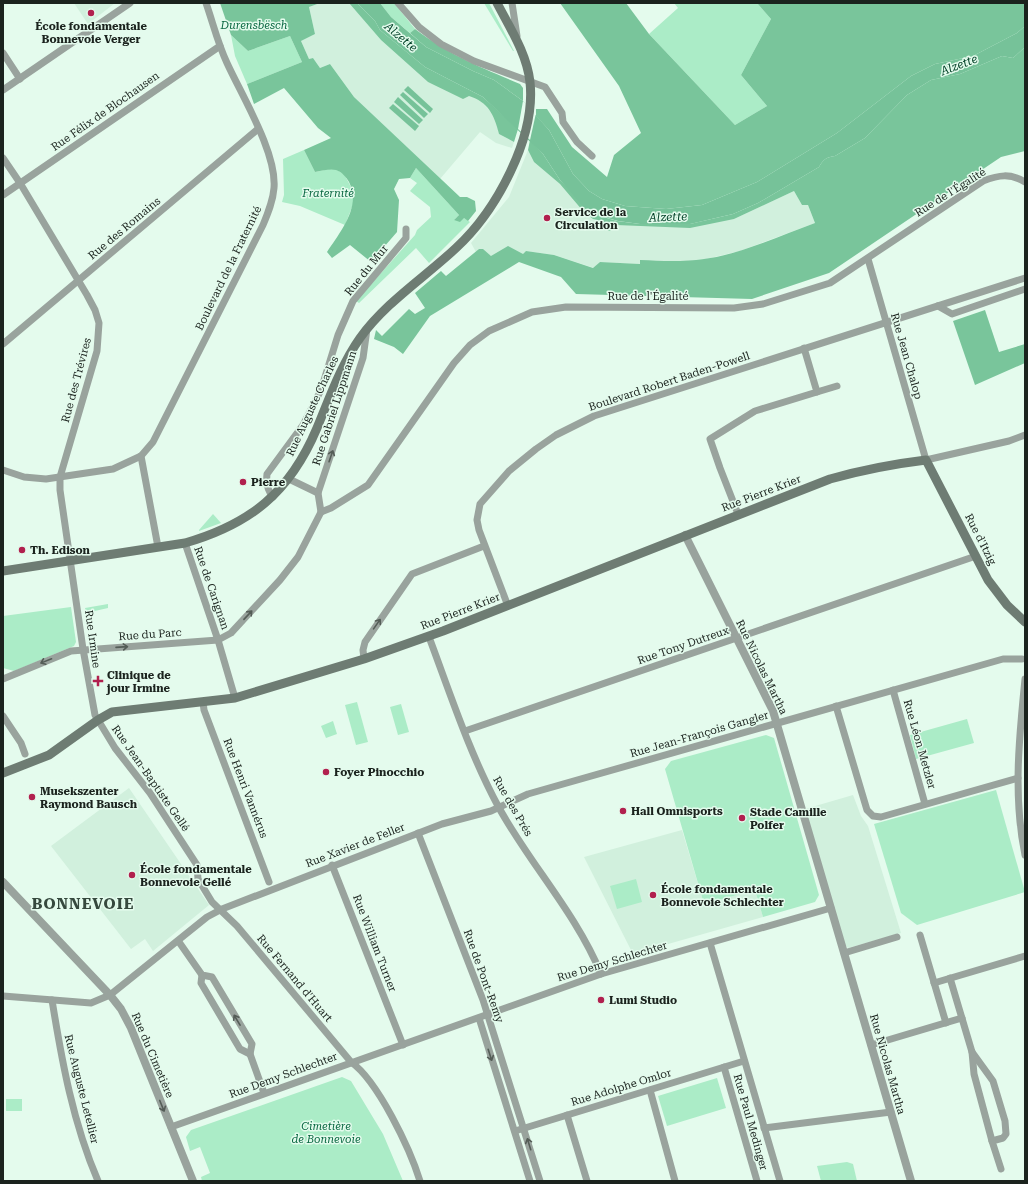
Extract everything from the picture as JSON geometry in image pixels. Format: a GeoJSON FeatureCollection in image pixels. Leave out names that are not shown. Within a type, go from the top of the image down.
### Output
{"type":"FeatureCollection","features":[{"type":"Feature","properties":{"kind":"main road","name":"Rue Auguste Charles"},"geometry":{"type":"LineString","coordinates":[[3,570],[184,543],[214,534],[239,522],[273,497],[289,479],[316,430],[344,365],[367,329],[396,298],[457,247],[490,209],[500,191],[520,145],[530,102],[530,82],[527,66],[519,45],[497,3]]}},
{"type":"Feature","properties":{"kind":"main road","name":"Rue Pierre Krier"},"geometry":{"type":"LineString","coordinates":[[3,773],[49,755],[98,720],[112,712],[235,698],[364,659],[508,606],[830,479],[863,470],[926,460]]}},
{"type":"Feature","properties":{"kind":"main road","name":"Rue d'Itzig"},"geometry":{"type":"LineString","coordinates":[[926,460],[995,591],[1025,622]]}},
{"type":"Feature","properties":{"kind":"street"},"geometry":{"type":"LineString","coordinates":[[3,90],[130,3]]}},
{"type":"Feature","properties":{"kind":"street","name":"Boulevard de la Fraternité"},"geometry":{"type":"LineString","coordinates":[[3,470],[24,477],[46,479],[78,473],[113,469],[141,456],[153,442],[264,226],[272,204],[275,186],[271,161],[258,128],[220,46],[206,3]]}},
{"type":"Feature","properties":{"kind":"street"},"geometry":{"type":"LineString","coordinates":[[398,3],[418,27],[441,44],[474,62],[548,89],[562,113],[563,122],[577,142],[592,156]]}},
{"type":"Feature","properties":{"kind":"street"},"geometry":{"type":"LineString","coordinates":[[512,3],[519,45]]}},
{"type":"Feature","properties":{"kind":"street","name":"Rue Félix de Blochausen"},"geometry":{"type":"LineString","coordinates":[[3,195],[220,46]]}},
{"type":"Feature","properties":{"kind":"street"},"geometry":{"type":"LineString","coordinates":[[3,53],[20,79]]}},
{"type":"Feature","properties":{"kind":"street","name":"Rue des Romains"},"geometry":{"type":"LineString","coordinates":[[3,344],[258,128]]}},
{"type":"Feature","properties":{"kind":"street","name":"Rue des Trévires"},"geometry":{"type":"LineString","coordinates":[[3,158],[20,183],[95,310],[100,335],[97,351],[60,477],[60,490],[71,560]]}},
{"type":"Feature","properties":{"kind":"street","name":"Rue de l'Égalité"},"geometry":{"type":"LineString","coordinates":[[321,512],[331,508],[368,485],[454,363],[470,345],[489,331],[508,321],[532,312],[566,307],[734,308],[763,304],[830,283],[983,181],[998,175],[1015,176],[1025,182]]}},
{"type":"Feature","properties":{"kind":"street","name":"Rue du Mur"},"geometry":{"type":"LineString","coordinates":[[273,497],[269,492],[266,481],[267,474],[303,425],[321,390],[338,335],[353,301],[406,238],[406,229]]}},
{"type":"Feature","properties":{"kind":"street","name":"Rue Jean Chalop"},"geometry":{"type":"LineString","coordinates":[[868,259],[926,460]]}},
{"type":"Feature","properties":{"kind":"street","name":"Boulevard Robert Baden-Powell"},"geometry":{"type":"LineString","coordinates":[[508,606],[484,546],[477,520],[480,504],[509,471],[556,434],[594,416],[1025,278]]}},
{"type":"Feature","properties":{"kind":"street"},"geometry":{"type":"LineString","coordinates":[[938,306],[952,314],[1025,289]]}},
{"type":"Feature","properties":{"kind":"street","name":"Rue Gabriel Lippmann"},"geometry":{"type":"LineString","coordinates":[[321,512],[318,493],[363,358],[367,329]]}},
{"type":"Feature","properties":{"kind":"street"},"geometry":{"type":"LineString","coordinates":[[804,348],[817,392]]}},
{"type":"Feature","properties":{"kind":"street"},"geometry":{"type":"LineString","coordinates":[[738,514],[710,439],[755,411],[836,386]]}},
{"type":"Feature","properties":{"kind":"street"},"geometry":{"type":"LineString","coordinates":[[926,460],[1002,443],[1025,435]]}},
{"type":"Feature","properties":{"kind":"street"},"geometry":{"type":"LineString","coordinates":[[141,456],[158,547]]}},
{"type":"Feature","properties":{"kind":"street"},"geometry":{"type":"LineString","coordinates":[[289,479],[318,493]]}},
{"type":"Feature","properties":{"kind":"street"},"geometry":{"type":"LineString","coordinates":[[218,640],[231,633],[280,580],[298,557],[321,512]]}},
{"type":"Feature","properties":{"kind":"street","name":"Rue Nicolas Martha"},"geometry":{"type":"LineString","coordinates":[[685,535],[773,711],[911,1181]]}},
{"type":"Feature","properties":{"kind":"street","name":"Rue de Carignan"},"geometry":{"type":"LineString","coordinates":[[184,543],[218,640],[235,698]]}},
{"type":"Feature","properties":{"kind":"street"},"geometry":{"type":"LineString","coordinates":[[364,659],[363,650],[365,642],[412,574],[484,546]]}},
{"type":"Feature","properties":{"kind":"street","name":"Rue Tony Dutreux"},"geometry":{"type":"LineString","coordinates":[[465,731],[976,556]]}},
{"type":"Feature","properties":{"kind":"street","name":"Rue Irmine"},"geometry":{"type":"LineString","coordinates":[[71,560],[92,708],[98,720]]}},
{"type":"Feature","properties":{"kind":"street","name":"Rue des Prés"},"geometry":{"type":"LineString","coordinates":[[428,636],[465,731],[498,806],[588,946],[601,974]]}},
{"type":"Feature","properties":{"kind":"street","name":"Rue du Parc"},"geometry":{"type":"LineString","coordinates":[[3,678],[71,651],[218,640]]}},
{"type":"Feature","properties":{"kind":"street","name":"Rue Jean-François Gangler"},"geometry":{"type":"LineString","coordinates":[[498,806],[528,794],[1003,659],[1024,660]]}},
{"type":"Feature","properties":{"kind":"street"},"geometry":{"type":"LineString","coordinates":[[1025,679],[1019,740],[1018,778],[1021,826],[1025,855]]}},
{"type":"Feature","properties":{"kind":"street","name":"Rue Léon Metzler"},"geometry":{"type":"LineString","coordinates":[[893,690],[926,804]]}},
{"type":"Feature","properties":{"kind":"street","name":"Rue Henri Vannérus"},"geometry":{"type":"LineString","coordinates":[[203,702],[204,710],[269,882]]}},
{"type":"Feature","properties":{"kind":"street"},"geometry":{"type":"LineString","coordinates":[[836,706],[867,810],[873,816],[881,817],[1018,778]]}},
{"type":"Feature","properties":{"kind":"street"},"geometry":{"type":"LineString","coordinates":[[3,716],[21,743],[25,754]]}},
{"type":"Feature","properties":{"kind":"street","name":"Rue Jean-Baptiste Gellé"},"geometry":{"type":"LineString","coordinates":[[98,720],[115,748],[150,793],[197,865],[198,879],[212,902],[222,909]]}},
{"type":"Feature","properties":{"kind":"street","name":"Rue Xavier de Feller"},"geometry":{"type":"LineString","coordinates":[[3,996],[91,1003],[110,995],[179,942],[207,917],[222,909],[332,865],[454,820],[491,811],[498,806]]}},
{"type":"Feature","properties":{"kind":"street","name":"Rue de Pont-Remy"},"geometry":{"type":"LineString","coordinates":[[418,833],[488,1015],[540,1181]]}},
{"type":"Feature","properties":{"kind":"street","name":"Rue William Turner"},"geometry":{"type":"LineString","coordinates":[[332,865],[403,1044]]}},
{"type":"Feature","properties":{"kind":"street","name":"Rue du Cimetière"},"geometry":{"type":"LineString","coordinates":[[3,882],[110,995],[121,1009],[131,1028],[193,1181]]}},
{"type":"Feature","properties":{"kind":"street","name":"Rue Demy Schlechter"},"geometry":{"type":"LineString","coordinates":[[171,1126],[601,974],[831,908]]}},
{"type":"Feature","properties":{"kind":"street","name":"Rue Fernand d'Huart"},"geometry":{"type":"LineString","coordinates":[[222,909],[351,1062],[361,1069],[375,1089],[396,1127],[420,1181]]}},
{"type":"Feature","properties":{"kind":"street"},"geometry":{"type":"LineString","coordinates":[[920,935],[946,1023]]}},
{"type":"Feature","properties":{"kind":"street"},"geometry":{"type":"LineString","coordinates":[[844,953],[897,937]]}},
{"type":"Feature","properties":{"kind":"street"},"geometry":{"type":"LineString","coordinates":[[179,942],[202,975],[201,983],[240,1049],[250,1054]]}},
{"type":"Feature","properties":{"kind":"street","name":"Rue Paul Medinger"},"geometry":{"type":"LineString","coordinates":[[710,943],[780,1181]]}},
{"type":"Feature","properties":{"kind":"street"},"geometry":{"type":"LineString","coordinates":[[934,983],[1025,956]]}},
{"type":"Feature","properties":{"kind":"street"},"geometry":{"type":"LineString","coordinates":[[202,975],[212,977],[252,1044],[250,1054],[264,1094]]}},
{"type":"Feature","properties":{"kind":"street"},"geometry":{"type":"LineString","coordinates":[[950,978],[972,1052],[974,1074],[1001,1169]]}},
{"type":"Feature","properties":{"kind":"street","name":"Rue Auguste Letellier"},"geometry":{"type":"LineString","coordinates":[[52,1000],[61,1056],[76,1118],[87,1156],[98,1181]]}},
{"type":"Feature","properties":{"kind":"street","name":"Rue de Pont-Remy"},"geometry":{"type":"LineString","coordinates":[[479,1018],[530,1181]]}},
{"type":"Feature","properties":{"kind":"street"},"geometry":{"type":"LineString","coordinates":[[871,1045],[962,1018]]}},
{"type":"Feature","properties":{"kind":"street"},"geometry":{"type":"LineString","coordinates":[[972,1052],[993,1081],[1005,1121],[1006,1134],[1003,1138],[992,1140]]}},
{"type":"Feature","properties":{"kind":"street","name":"Rue Paul Medinger"},"geometry":{"type":"LineString","coordinates":[[744,1061],[724,1067],[757,1181]]}},
{"type":"Feature","properties":{"kind":"street","name":"Rue Adolphe Omlor"},"geometry":{"type":"LineString","coordinates":[[524,1128],[724,1067]]}},
{"type":"Feature","properties":{"kind":"street"},"geometry":{"type":"LineString","coordinates":[[650,1090],[675,1181]]}},
{"type":"Feature","properties":{"kind":"street"},"geometry":{"type":"LineString","coordinates":[[764,1128],[890,1112]]}},
{"type":"Feature","properties":{"kind":"street"},"geometry":{"type":"LineString","coordinates":[[567,1115],[587,1181]]}},
{"type":"Feature","properties":{"kind":"street"},"geometry":{"type":"LineString","coordinates":[[515,1131],[524,1128]]}},
{"type":"Feature","properties":{"kind":"shaded area","name":"École fondamentale Bonnevoie Verger"},"geometry":{"type":"Polygon","coordinates":[[[74,3],[115,3],[88,24],[74,3]]]}},
{"type":"Feature","properties":{"kind":"shaded area"},"geometry":{"type":"Polygon","coordinates":[[[320,3],[349,3],[381,40],[428,82],[479,99],[495,116],[499,134],[514,142],[512,148],[496,143],[480,132],[440,179],[354,97],[330,64],[320,68],[313,58],[309,59],[301,41],[315,34],[309,7],[320,3]]]}},
{"type":"Feature","properties":{"kind":"shaded area"},"geometry":{"type":"Polygon","coordinates":[[[528,150],[534,162],[560,184],[616,225],[734,219],[794,191],[802,205],[808,205],[815,223],[740,251],[706,259],[675,262],[640,261],[640,264],[600,262],[594,268],[554,255],[526,251],[524,255],[491,256],[479,249],[476,252],[471,243],[509,197],[528,150]]]}},
{"type":"Feature","properties":{"kind":"shaded area","name":"École fondamentale Bonnevoie Gellé"},"geometry":{"type":"Polygon","coordinates":[[[129,788],[209,905],[153,951],[145,939],[131,949],[51,846],[129,788]]]}},
{"type":"Feature","properties":{"kind":"shaded area"},"geometry":{"type":"Polygon","coordinates":[[[853,795],[861,816],[868,826],[901,933],[848,948],[844,944],[805,809],[853,795]]]}},
{"type":"Feature","properties":{"kind":"shaded area","name":"École fondamentale Bonnevoie Schlechter"},"geometry":{"type":"Polygon","coordinates":[[[682,830],[704,904],[755,890],[763,917],[633,954],[584,857],[682,830]]]}},
{"type":"Feature","properties":{"kind":"green space","name":"Durensbësch"},"geometry":{"type":"Polygon","coordinates":[[[220,3],[320,3],[309,7],[315,34],[301,41],[309,59],[313,58],[320,68],[330,64],[354,97],[460,197],[467,197],[475,201],[476,211],[468,221],[464,218],[460,222],[454,220],[459,215],[416,168],[410,178],[399,179],[394,189],[399,200],[397,232],[371,262],[350,245],[332,258],[327,252],[348,218],[353,200],[352,191],[349,182],[342,173],[335,170],[315,172],[304,150],[331,138],[318,128],[284,88],[254,104],[247,84],[302,62],[290,36],[248,51],[231,35],[220,3]]]}},
{"type":"Feature","properties":{"kind":"green space"},"geometry":{"type":"Polygon","coordinates":[[[349,3],[357,3],[375,21],[380,30],[425,67],[483,97],[518,129],[514,142],[499,134],[495,120],[486,105],[469,96],[463,99],[428,82],[381,40],[349,3]]]}},
{"type":"Feature","properties":{"kind":"green space"},"geometry":{"type":"Polygon","coordinates":[[[380,3],[394,3],[415,29],[410,33],[391,17],[380,3]]]}},
{"type":"Feature","properties":{"kind":"green space"},"geometry":{"type":"Polygon","coordinates":[[[484,3],[489,3],[514,51],[513,51],[484,3]]]}},
{"type":"Feature","properties":{"kind":"green space"},"geometry":{"type":"Polygon","coordinates":[[[560,3],[626,3],[649,34],[735,125],[767,106],[741,75],[771,19],[757,3],[1025,3],[1025,26],[1017,33],[973,56],[935,64],[911,76],[837,133],[757,182],[702,205],[666,209],[625,206],[602,199],[589,191],[573,174],[549,130],[536,116],[536,109],[547,109],[572,147],[607,177],[614,155],[641,133],[619,86],[560,3]]]}},
{"type":"Feature","properties":{"kind":"green space"},"geometry":{"type":"Polygon","coordinates":[[[674,3],[757,3],[771,19],[741,75],[767,106],[735,125],[649,34],[678,8],[674,3]]]}},
{"type":"Feature","properties":{"kind":"green space"},"geometry":{"type":"Polygon","coordinates":[[[415,29],[453,54],[520,84],[523,88],[523,101],[494,80],[426,47],[410,33],[415,29]]]}},
{"type":"Feature","properties":{"kind":"green space"},"geometry":{"type":"Polygon","coordinates":[[[231,35],[248,51],[290,36],[302,62],[247,84],[235,56],[231,35]]]}},
{"type":"Feature","properties":{"kind":"green space"},"geometry":{"type":"Polygon","coordinates":[[[1025,47],[1025,151],[1001,157],[829,273],[752,299],[576,294],[561,277],[519,262],[430,316],[403,354],[394,347],[374,339],[376,330],[382,336],[409,309],[415,314],[425,308],[415,293],[441,271],[446,276],[479,249],[483,249],[491,256],[508,246],[523,254],[526,251],[554,255],[593,268],[600,262],[640,264],[640,260],[688,261],[718,257],[746,249],[815,223],[808,205],[802,205],[794,191],[734,219],[690,228],[616,225],[610,231],[599,227],[598,220],[593,219],[583,211],[560,184],[534,162],[528,150],[530,140],[543,154],[560,180],[593,214],[617,221],[640,224],[690,224],[733,214],[758,203],[819,167],[825,159],[835,156],[865,138],[907,95],[931,80],[960,74],[1002,56],[1013,58],[1025,47]]]}},
{"type":"Feature","properties":{"kind":"green space","name":"Fraternité"},"geometry":{"type":"Polygon","coordinates":[[[304,150],[315,172],[334,168],[344,174],[351,187],[354,202],[345,225],[300,206],[282,202],[284,195],[283,159],[304,150]]]}},
{"type":"Feature","properties":{"kind":"green space"},"geometry":{"type":"Polygon","coordinates":[[[416,168],[459,215],[454,220],[464,218],[470,222],[429,263],[416,248],[359,303],[356,301],[415,235],[417,230],[431,217],[430,207],[410,191],[417,183],[410,178],[416,168]]]}},
{"type":"Feature","properties":{"kind":"green space"},"geometry":{"type":"Polygon","coordinates":[[[985,310],[999,352],[1025,344],[1025,363],[975,385],[953,321],[985,310]]]}},
{"type":"Feature","properties":{"kind":"green space"},"geometry":{"type":"Polygon","coordinates":[[[213,514],[221,523],[199,531],[199,530],[213,514]]]}},
{"type":"Feature","properties":{"kind":"green space"},"geometry":{"type":"Polygon","coordinates":[[[108,604],[108,608],[86,613],[85,608],[108,604]]]}},
{"type":"Feature","properties":{"kind":"green space"},"geometry":{"type":"Polygon","coordinates":[[[71,607],[76,642],[74,646],[14,671],[3,668],[3,616],[71,607]]]}},
{"type":"Feature","properties":{"kind":"green space"},"geometry":{"type":"Polygon","coordinates":[[[357,702],[368,742],[356,745],[345,705],[357,702]]]}},
{"type":"Feature","properties":{"kind":"green space"},"geometry":{"type":"Polygon","coordinates":[[[401,704],[409,732],[398,735],[390,707],[401,704]]]}},
{"type":"Feature","properties":{"kind":"green space"},"geometry":{"type":"Polygon","coordinates":[[[967,719],[974,743],[916,759],[910,735],[967,719]]]}},
{"type":"Feature","properties":{"kind":"green space"},"geometry":{"type":"Polygon","coordinates":[[[333,721],[337,734],[326,738],[321,726],[333,721]]]}},
{"type":"Feature","properties":{"kind":"green space","name":"Stade Camille Polfer"},"geometry":{"type":"Polygon","coordinates":[[[766,735],[774,738],[819,895],[815,902],[763,917],[755,890],[704,904],[665,769],[671,761],[766,735]]]}},
{"type":"Feature","properties":{"kind":"green space"},"geometry":{"type":"Polygon","coordinates":[[[996,790],[1025,892],[917,925],[901,913],[874,824],[996,790]]]}},
{"type":"Feature","properties":{"kind":"green space"},"geometry":{"type":"Polygon","coordinates":[[[636,879],[642,902],[617,909],[610,886],[636,879]]]}},
{"type":"Feature","properties":{"kind":"green space","name":"Cimetière de Bonnevoie"},"geometry":{"type":"Polygon","coordinates":[[[342,1077],[351,1081],[383,1134],[403,1181],[202,1181],[201,1177],[210,1173],[200,1147],[190,1151],[186,1137],[191,1130],[342,1077]]]}},
{"type":"Feature","properties":{"kind":"green space"},"geometry":{"type":"Polygon","coordinates":[[[717,1078],[726,1108],[667,1126],[658,1096],[717,1078]]]}},
{"type":"Feature","properties":{"kind":"green space"},"geometry":{"type":"Polygon","coordinates":[[[6,1099],[22,1099],[22,1111],[6,1111],[6,1099]]]}},
{"type":"Feature","properties":{"kind":"green space"},"geometry":{"type":"Polygon","coordinates":[[[847,1162],[853,1164],[857,1181],[821,1181],[817,1166],[847,1162]]]}},
{"type":"Feature","properties":{"kind":"water","name":"Alzette"},"geometry":{"type":"Polygon","coordinates":[[[357,3],[380,3],[391,17],[426,47],[494,80],[523,101],[549,130],[573,174],[589,191],[602,199],[625,206],[666,209],[702,205],[757,182],[837,133],[911,76],[935,64],[973,56],[1017,33],[1025,26],[1025,47],[1013,58],[1002,56],[960,74],[931,80],[907,95],[865,138],[835,156],[827,158],[819,167],[758,203],[733,214],[690,224],[640,224],[618,221],[593,214],[586,210],[560,180],[543,154],[483,97],[425,67],[380,30],[375,21],[357,3]]]}},
{"type":"Feature","properties":{"kind":"water"},"geometry":{"type":"Polygon","coordinates":[[[408,86],[433,109],[430,113],[404,90],[408,86]]]}},
{"type":"Feature","properties":{"kind":"water"},"geometry":{"type":"Polygon","coordinates":[[[403,92],[428,114],[424,118],[400,95],[403,92]]]}},
{"type":"Feature","properties":{"kind":"water"},"geometry":{"type":"Polygon","coordinates":[[[398,97],[423,120],[419,124],[394,102],[398,97]]]}},
{"type":"Feature","properties":{"kind":"water"},"geometry":{"type":"Polygon","coordinates":[[[393,104],[419,126],[415,131],[389,108],[393,104]]]}},
{"type":"Feature","properties":{"kind":"pier"},"geometry":{"type":"Polygon","coordinates":[[[523,101],[536,113],[530,140],[518,129],[523,101]]]}},
{"type":"Feature","properties":{"kind":"place","name":"École fondamentale Bonnevoie Verger"},"geometry":{"type":"Point","coordinates":[91,13]}},
{"type":"Feature","properties":{"kind":"place","name":"Service de la Circulation"},"geometry":{"type":"Point","coordinates":[547,218]}},
{"type":"Feature","properties":{"kind":"place","name":"Pierre"},"geometry":{"type":"Point","coordinates":[243,482]}},
{"type":"Feature","properties":{"kind":"place","name":"Th. Edison"},"geometry":{"type":"Point","coordinates":[22,550]}},
{"type":"Feature","properties":{"kind":"place","name":"Clinique de jour Irmine"},"geometry":{"type":"Point","coordinates":[98,681]}},
{"type":"Feature","properties":{"kind":"place","name":"Foyer Pinocchio"},"geometry":{"type":"Point","coordinates":[326,772]}},
{"type":"Feature","properties":{"kind":"place","name":"Musekszenter Raymond Bausch"},"geometry":{"type":"Point","coordinates":[32,797]}},
{"type":"Feature","properties":{"kind":"place","name":"Hall Omnisports"},"geometry":{"type":"Point","coordinates":[623,811]}},
{"type":"Feature","properties":{"kind":"place","name":"Stade Camille Polfer"},"geometry":{"type":"Point","coordinates":[742,818]}},
{"type":"Feature","properties":{"kind":"place","name":"École fondamentale Bonnevoie Gellé"},"geometry":{"type":"Point","coordinates":[132,875]}},
{"type":"Feature","properties":{"kind":"place","name":"École fondamentale Bonnevoie Schlechter"},"geometry":{"type":"Point","coordinates":[653,895]}},
{"type":"Feature","properties":{"kind":"place","name":"Lumi Studio"},"geometry":{"type":"Point","coordinates":[601,1000]}},
{"type":"Feature","properties":{"kind":"district","name":"BONNEVOIE"},"geometry":{"type":"Point","coordinates":[83,904]}}]}
